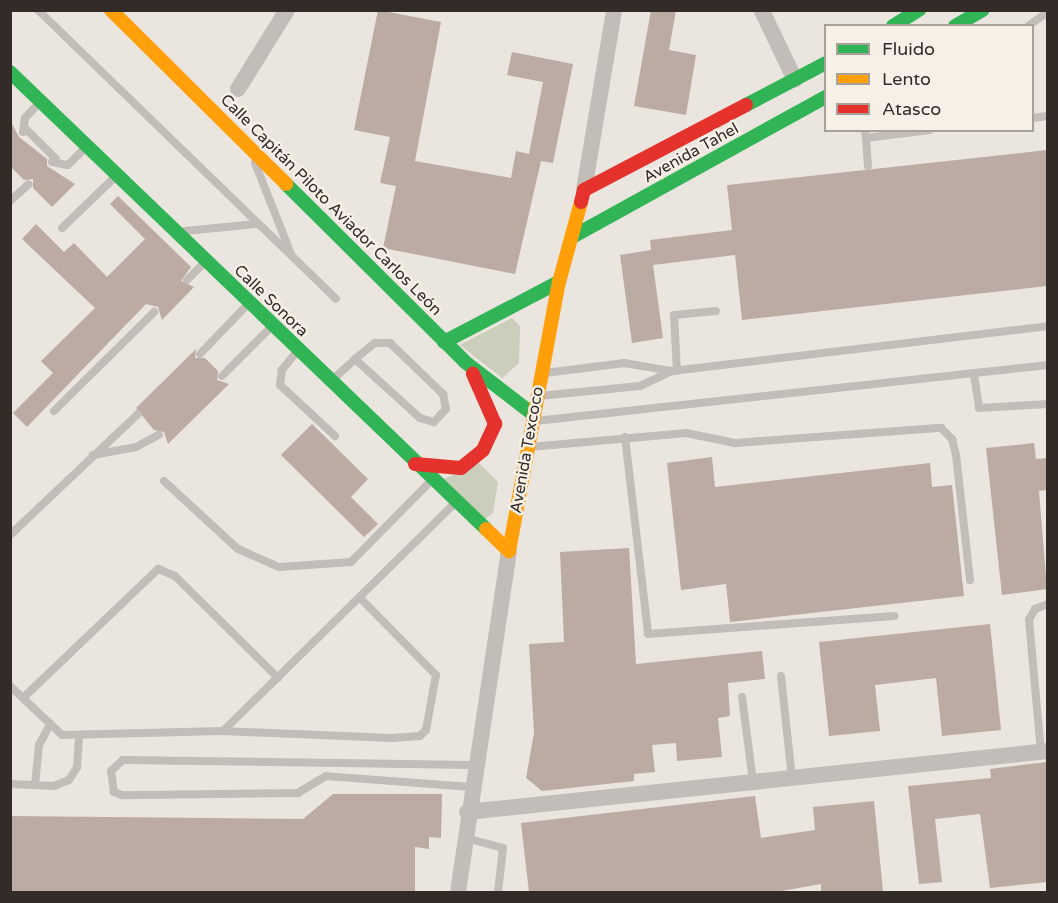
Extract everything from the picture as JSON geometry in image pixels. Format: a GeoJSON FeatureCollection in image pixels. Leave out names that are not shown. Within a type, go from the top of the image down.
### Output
{"type":"FeatureCollection","features":[{"type":"Feature","properties":{"kind":"street","name":"Calle Capitán Piloto Aviador Carlos León"},"geometry":{"type":"LineString","coordinates":[[111,10],[238,133],[444,342],[533,418]]}},
{"type":"Feature","properties":{"kind":"street"},"geometry":{"type":"LineString","coordinates":[[238,88],[287,10]]}},
{"type":"Feature","properties":{"kind":"street","name":"Avenida Texcoco"},"geometry":{"type":"LineString","coordinates":[[458,892],[473,765],[540,373],[559,282],[584,190],[614,10]]}},
{"type":"Feature","properties":{"kind":"street"},"geometry":{"type":"LineString","coordinates":[[762,10],[795,81]]}},
{"type":"Feature","properties":{"kind":"street"},"geometry":{"type":"LineString","coordinates":[[895,24],[914,12]]}},
{"type":"Feature","properties":{"kind":"street"},"geometry":{"type":"LineString","coordinates":[[960,24],[976,17]]}},
{"type":"Feature","properties":{"kind":"street","name":"Avenida Tahel"},"geometry":{"type":"LineString","coordinates":[[584,190],[795,81],[824,64]]}},
{"type":"Feature","properties":{"kind":"street","name":"Calle Sonora"},"geometry":{"type":"LineString","coordinates":[[10,72],[272,326],[331,380],[455,503],[509,551]]}},
{"type":"Feature","properties":{"kind":"street","name":"Avenida Tahel"},"geometry":{"type":"LineString","coordinates":[[572,237],[824,98]]}},
{"type":"Feature","properties":{"kind":"street"},"geometry":{"type":"LineString","coordinates":[[444,342],[559,282]]}},
{"type":"Feature","properties":{"kind":"street"},"geometry":{"type":"LineString","coordinates":[[415,464],[461,468],[492,436],[493,410],[465,362]]}},
{"type":"Feature","properties":{"kind":"street"},"geometry":{"type":"LineString","coordinates":[[467,812],[1044,752]]}},
{"type":"Feature","properties":{"kind":"lane"},"geometry":{"type":"LineString","coordinates":[[38,10],[336,299]]}},
{"type":"Feature","properties":{"kind":"lane"},"geometry":{"type":"LineString","coordinates":[[1031,24],[1047,12]]}},
{"type":"Feature","properties":{"kind":"lane"},"geometry":{"type":"LineString","coordinates":[[40,101],[25,118],[24,131],[54,160],[68,165],[87,146]]}},
{"type":"Feature","properties":{"kind":"lane"},"geometry":{"type":"LineString","coordinates":[[868,166],[865,134],[898,132]]}},
{"type":"Feature","properties":{"kind":"lane"},"geometry":{"type":"LineString","coordinates":[[238,133],[293,257]]}},
{"type":"Feature","properties":{"kind":"lane"},"geometry":{"type":"LineString","coordinates":[[62,228],[116,176]]}},
{"type":"Feature","properties":{"kind":"lane"},"geometry":{"type":"LineString","coordinates":[[10,201],[29,184]]}},
{"type":"Feature","properties":{"kind":"lane"},"geometry":{"type":"LineString","coordinates":[[173,229],[230,230],[257,224]]}},
{"type":"Feature","properties":{"kind":"lane"},"geometry":{"type":"LineString","coordinates":[[187,280],[206,261]]}},
{"type":"Feature","properties":{"kind":"lane"},"geometry":{"type":"LineString","coordinates":[[200,354],[249,303]]}},
{"type":"Feature","properties":{"kind":"lane"},"geometry":{"type":"LineString","coordinates":[[675,371],[674,315],[716,311]]}},
{"type":"Feature","properties":{"kind":"lane"},"geometry":{"type":"LineString","coordinates":[[54,411],[154,312]]}},
{"type":"Feature","properties":{"kind":"lane"},"geometry":{"type":"LineString","coordinates":[[222,376],[272,326]]}},
{"type":"Feature","properties":{"kind":"lane"},"geometry":{"type":"LineString","coordinates":[[540,373],[624,363],[675,371],[1047,326]]}},
{"type":"Feature","properties":{"kind":"lane"},"geometry":{"type":"LineString","coordinates":[[331,380],[355,359],[375,343],[390,343],[443,394],[446,409],[434,422],[420,418],[355,359]]}},
{"type":"Feature","properties":{"kind":"lane"},"geometry":{"type":"LineString","coordinates":[[298,350],[282,370],[280,385],[335,436]]}},
{"type":"Feature","properties":{"kind":"lane"},"geometry":{"type":"LineString","coordinates":[[533,418],[974,375],[1047,365]]}},
{"type":"Feature","properties":{"kind":"lane"},"geometry":{"type":"LineString","coordinates":[[537,396],[640,386],[675,371]]}},
{"type":"Feature","properties":{"kind":"lane"},"geometry":{"type":"LineString","coordinates":[[974,375],[979,408],[1047,404]]}},
{"type":"Feature","properties":{"kind":"lane"},"geometry":{"type":"LineString","coordinates":[[10,535],[138,414]]}},
{"type":"Feature","properties":{"kind":"lane"},"geometry":{"type":"LineString","coordinates":[[529,448],[625,437],[686,433],[735,443],[941,428],[952,439],[956,455],[970,580]]}},
{"type":"Feature","properties":{"kind":"lane"},"geometry":{"type":"LineString","coordinates":[[93,455],[136,447],[159,435]]}},
{"type":"Feature","properties":{"kind":"lane"},"geometry":{"type":"LineString","coordinates":[[625,437],[648,634],[894,616]]}},
{"type":"Feature","properties":{"kind":"lane"},"geometry":{"type":"LineString","coordinates":[[164,481],[238,549],[279,567],[351,562],[432,480]]}},
{"type":"Feature","properties":{"kind":"lane"},"geometry":{"type":"LineString","coordinates":[[224,731],[361,599],[455,503]]}},
{"type":"Feature","properties":{"kind":"lane"},"geometry":{"type":"LineString","coordinates":[[23,698],[158,569],[175,576],[278,678]]}},
{"type":"Feature","properties":{"kind":"lane"},"geometry":{"type":"LineString","coordinates":[[10,686],[62,735],[224,731],[392,738],[420,736],[426,730],[436,675],[361,599]]}},
{"type":"Feature","properties":{"kind":"lane"},"geometry":{"type":"LineString","coordinates":[[1044,752],[1029,621],[1047,604]]}},
{"type":"Feature","properties":{"kind":"lane"},"geometry":{"type":"LineString","coordinates":[[781,676],[792,778]]}},
{"type":"Feature","properties":{"kind":"lane"},"geometry":{"type":"LineString","coordinates":[[742,697],[754,783]]}},
{"type":"Feature","properties":{"kind":"lane"},"geometry":{"type":"LineString","coordinates":[[35,785],[39,745],[50,724]]}},
{"type":"Feature","properties":{"kind":"lane"},"geometry":{"type":"LineString","coordinates":[[10,784],[35,785],[69,780],[77,767],[79,735]]}},
{"type":"Feature","properties":{"kind":"lane"},"geometry":{"type":"LineString","coordinates":[[471,787],[408,779],[326,776],[298,793],[123,795],[111,783],[114,763],[123,760],[409,761],[473,765]]}},
{"type":"Feature","properties":{"kind":"lane"},"geometry":{"type":"LineString","coordinates":[[326,760],[326,776]]}},
{"type":"Feature","properties":{"kind":"lane"},"geometry":{"type":"LineString","coordinates":[[408,779],[409,761]]}},
{"type":"Feature","properties":{"kind":"lane"},"geometry":{"type":"LineString","coordinates":[[466,838],[503,848],[498,892]]}},
{"type":"Feature","properties":{"kind":"green space"},"geometry":{"type":"Polygon","coordinates":[[[512,318],[520,326],[519,363],[502,378],[460,345],[512,318]]]}},
{"type":"Feature","properties":{"kind":"green space"},"geometry":{"type":"Polygon","coordinates":[[[479,463],[498,482],[493,513],[485,519],[444,479],[479,463]]]}},
{"type":"Feature","properties":{"kind":"building"},"geometry":{"type":"Polygon","coordinates":[[[378,10],[441,22],[415,161],[511,178],[516,151],[529,154],[543,82],[507,75],[512,52],[573,64],[553,163],[541,161],[515,274],[383,248],[396,186],[380,183],[390,137],[354,130],[378,10]]]}},
{"type":"Feature","properties":{"kind":"building"},"geometry":{"type":"Polygon","coordinates":[[[651,10],[676,10],[669,50],[696,55],[686,115],[634,106],[651,10]]]}},
{"type":"Feature","properties":{"kind":"building"},"geometry":{"type":"Polygon","coordinates":[[[10,120],[19,137],[47,159],[47,166],[75,184],[52,207],[33,188],[33,179],[24,180],[10,166],[10,120]]]}},
{"type":"Feature","properties":{"kind":"building"},"geometry":{"type":"Polygon","coordinates":[[[1047,150],[1047,286],[742,320],[735,255],[653,265],[663,338],[632,343],[620,255],[651,250],[650,240],[732,230],[727,185],[1047,150]]]}},
{"type":"Feature","properties":{"kind":"building"},"geometry":{"type":"Polygon","coordinates":[[[118,196],[191,267],[181,281],[194,287],[162,320],[158,307],[146,304],[27,427],[13,413],[53,373],[41,361],[95,308],[22,239],[36,224],[64,252],[74,243],[107,277],[145,239],[110,204],[118,196]]]}},
{"type":"Feature","properties":{"kind":"building"},"geometry":{"type":"Polygon","coordinates":[[[196,349],[195,358],[205,358],[218,371],[217,380],[229,384],[168,444],[164,432],[154,430],[136,408],[196,349]]]}},
{"type":"Feature","properties":{"kind":"building"},"geometry":{"type":"Polygon","coordinates":[[[312,424],[368,479],[351,497],[378,524],[364,537],[281,455],[312,424]]]}},
{"type":"Feature","properties":{"kind":"building"},"geometry":{"type":"Polygon","coordinates":[[[1034,443],[1036,459],[1047,458],[1047,490],[1039,491],[1047,589],[1002,595],[986,448],[1034,443]]]}},
{"type":"Feature","properties":{"kind":"building"},"geometry":{"type":"Polygon","coordinates":[[[712,457],[715,487],[930,463],[932,487],[952,485],[964,596],[730,622],[726,584],[681,590],[667,463],[712,457]]]}},
{"type":"Feature","properties":{"kind":"building"},"geometry":{"type":"Polygon","coordinates":[[[629,548],[636,664],[762,651],[765,679],[728,683],[730,716],[718,718],[722,757],[677,761],[676,743],[652,745],[655,772],[634,774],[634,781],[542,791],[526,778],[534,733],[529,644],[564,642],[560,552],[629,548]]]}},
{"type":"Feature","properties":{"kind":"building"},"geometry":{"type":"Polygon","coordinates":[[[990,624],[1001,730],[942,736],[936,678],[875,685],[880,731],[829,736],[819,642],[990,624]]]}},
{"type":"Feature","properties":{"kind":"building"},"geometry":{"type":"Polygon","coordinates":[[[1047,762],[1047,882],[990,888],[980,814],[935,819],[942,882],[919,884],[908,786],[991,778],[990,769],[1047,762]]]}},
{"type":"Feature","properties":{"kind":"building"},"geometry":{"type":"Polygon","coordinates":[[[333,794],[442,794],[441,838],[429,837],[429,849],[415,847],[415,892],[10,892],[10,816],[303,819],[333,794]]]}},
{"type":"Feature","properties":{"kind":"building"},"geometry":{"type":"Polygon","coordinates":[[[755,796],[761,838],[815,830],[813,807],[874,801],[883,891],[821,892],[821,884],[776,892],[529,892],[521,823],[755,796]]]}},
{"type":"Feature","properties":{"kind":"traffic: fast"},"geometry":{"type":"LineString","coordinates":[[896,24],[919,10]]}},
{"type":"Feature","properties":{"kind":"traffic: fast"},"geometry":{"type":"LineString","coordinates":[[958,24],[983,10]]}},
{"type":"Feature","properties":{"kind":"traffic: fast"},"geometry":{"type":"LineString","coordinates":[[746,105],[824,64]]}},
{"type":"Feature","properties":{"kind":"traffic: fast"},"geometry":{"type":"LineString","coordinates":[[10,72],[486,529]]}},
{"type":"Feature","properties":{"kind":"traffic: fast"},"geometry":{"type":"LineString","coordinates":[[572,237],[824,98]]}},
{"type":"Feature","properties":{"kind":"traffic: fast"},"geometry":{"type":"LineString","coordinates":[[286,184],[465,362],[534,415]]}},
{"type":"Feature","properties":{"kind":"traffic: fast"},"geometry":{"type":"LineString","coordinates":[[444,342],[559,282]]}},
{"type":"Feature","properties":{"kind":"traffic: slow"},"geometry":{"type":"LineString","coordinates":[[111,10],[286,184]]}},
{"type":"Feature","properties":{"kind":"traffic: slow"},"geometry":{"type":"LineString","coordinates":[[486,529],[509,551],[559,282],[581,202]]}},
{"type":"Feature","properties":{"kind":"traffic: jam"},"geometry":{"type":"LineString","coordinates":[[581,202],[584,190],[746,105]]}},
{"type":"Feature","properties":{"kind":"traffic: jam"},"geometry":{"type":"LineString","coordinates":[[415,464],[461,468],[483,450],[495,424],[473,374]]}}]}
